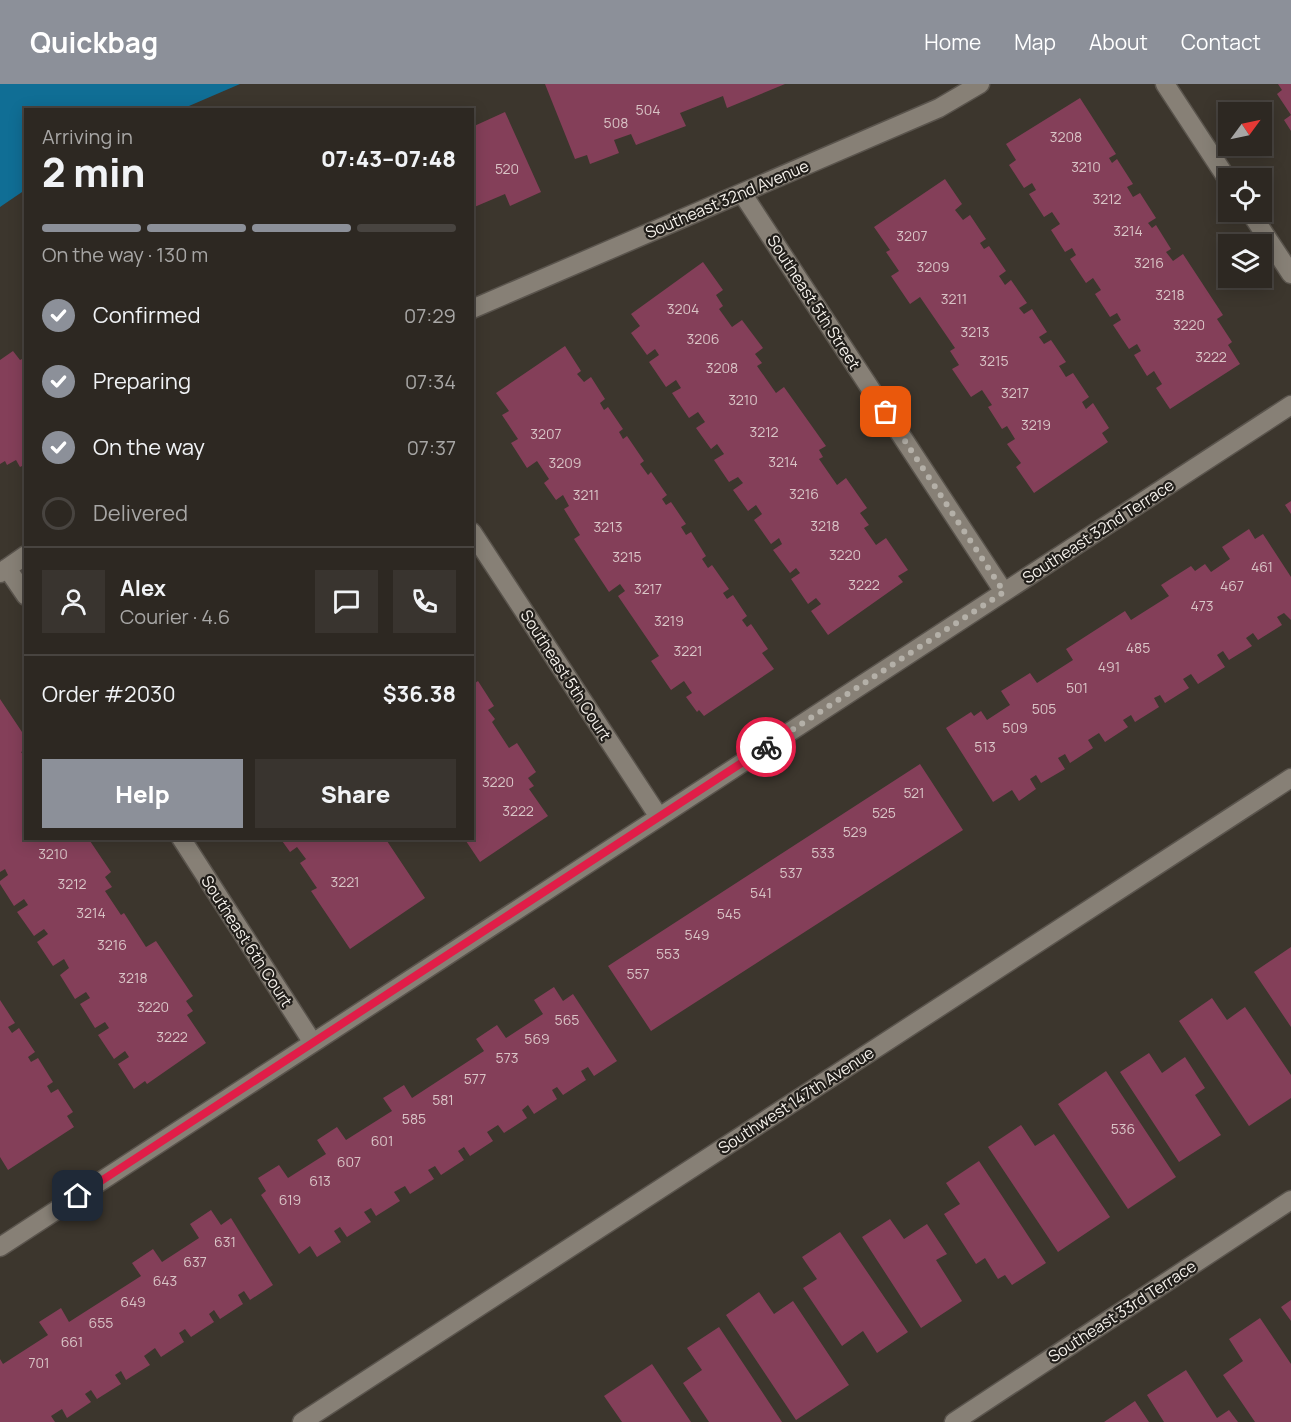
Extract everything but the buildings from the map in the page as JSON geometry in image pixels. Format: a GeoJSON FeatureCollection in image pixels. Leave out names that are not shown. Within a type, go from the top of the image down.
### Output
{"type":"FeatureCollection","features":[{"type":"Feature","properties":{"kind":"street","name":"Southeast 32nd Avenue"},"geometry":{"type":"LineString","coordinates":[[474,308],[939,108],[980,84]]}},
{"type":"Feature","properties":{"kind":"street"},"geometry":{"type":"LineString","coordinates":[[1165,84],[1220,168]]}},
{"type":"Feature","properties":{"kind":"street","name":"Southeast 5th Street"},"geometry":{"type":"LineString","coordinates":[[742,193],[1004,592]]}},
{"type":"Feature","properties":{"kind":"street"},"geometry":{"type":"LineString","coordinates":[[1257,222],[1291,274]]}},
{"type":"Feature","properties":{"kind":"street","name":"Southeast 32nd Terrace"},"geometry":{"type":"LineString","coordinates":[[0,1247],[1291,405]]}},
{"type":"Feature","properties":{"kind":"street","name":"Southeast 5th Court"},"geometry":{"type":"LineString","coordinates":[[474,535],[659,817]]}},
{"type":"Feature","properties":{"kind":"street"},"geometry":{"type":"LineString","coordinates":[[24,556],[4,570],[24,595]]}},
{"type":"Feature","properties":{"kind":"street","name":"Southwest 147th Avenue"},"geometry":{"type":"LineString","coordinates":[[302,1422],[1291,778]]}},
{"type":"Feature","properties":{"kind":"street","name":"Southeast 6th Court"},"geometry":{"type":"LineString","coordinates":[[182,840],[313,1043]]}},
{"type":"Feature","properties":{"kind":"street","name":"Southeast 33rd Terrace"},"geometry":{"type":"LineString","coordinates":[[954,1422],[1291,1200]]}},
{"type":"Feature","properties":{"kind":"water"},"geometry":{"type":"Polygon","coordinates":[[[0,84],[240,84],[184,108],[24,108],[24,191],[0,207],[0,84]]]}},
{"type":"Feature","properties":{"kind":"way so far"},"geometry":{"type":"LineString","coordinates":[[766,747],[1004,592],[886,412]]}},
{"type":"Feature","properties":{"kind":"route"},"geometry":{"type":"LineString","coordinates":[[78,1196],[766,747]]}}]}
